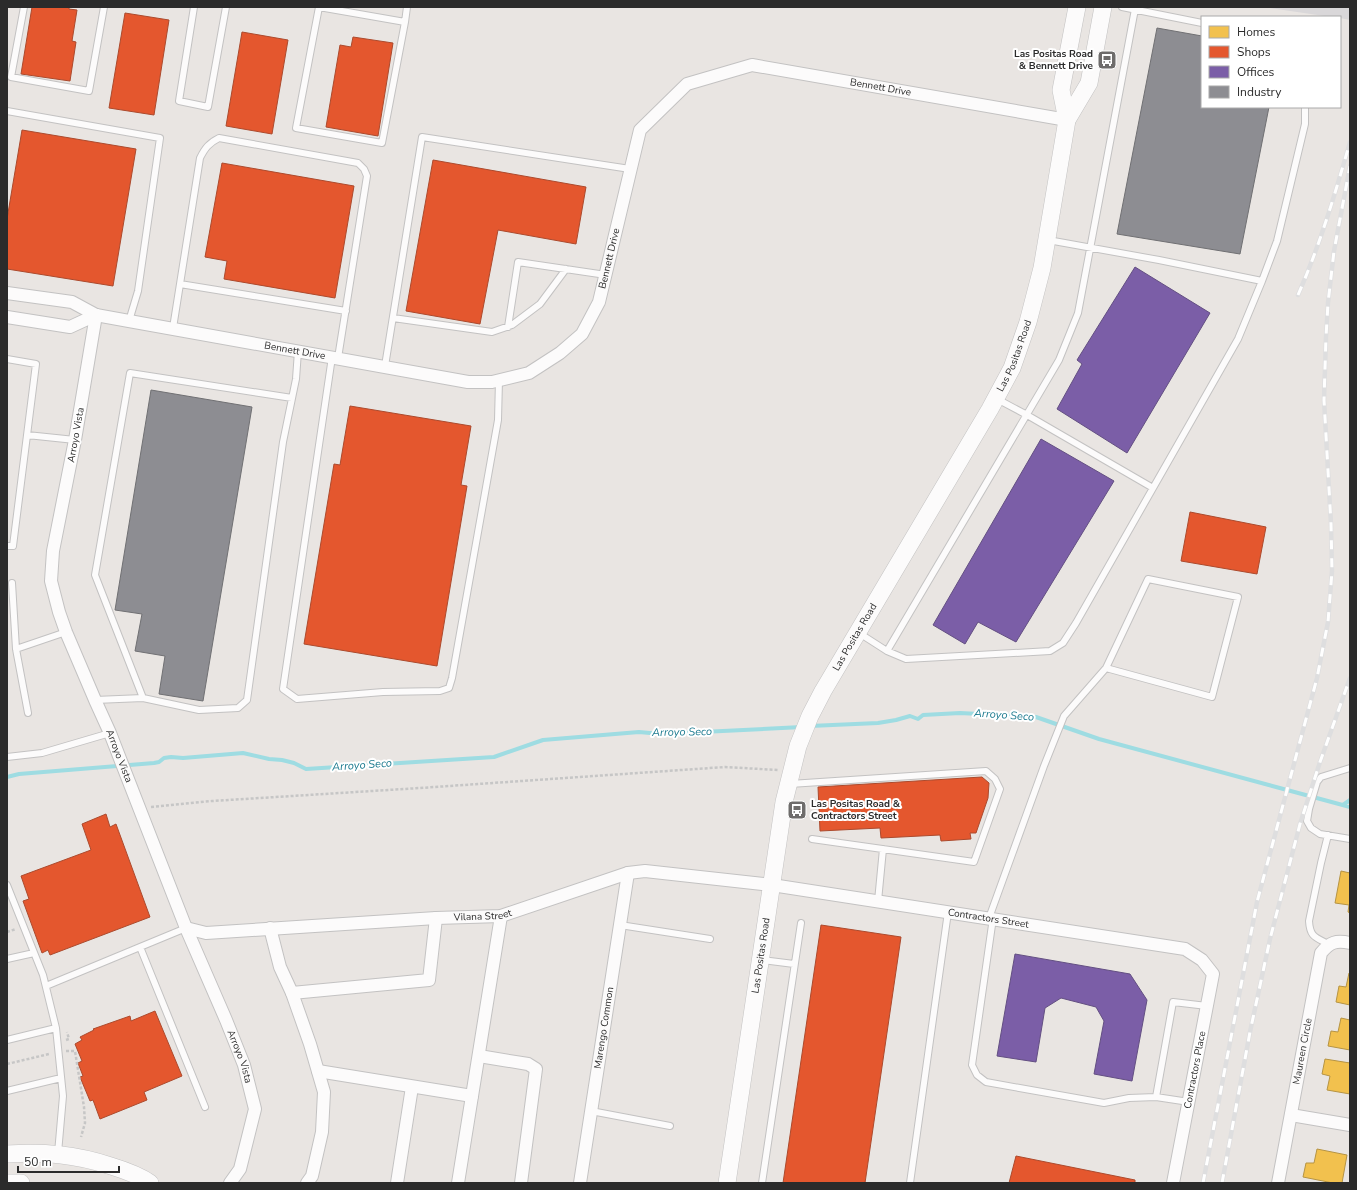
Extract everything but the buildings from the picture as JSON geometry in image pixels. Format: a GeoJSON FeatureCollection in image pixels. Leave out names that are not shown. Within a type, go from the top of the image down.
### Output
{"type":"FeatureCollection","features":[{"type":"Feature","properties":{"kind":"main road","name":"Las Positas Road"},"geometry":{"type":"LineString","coordinates":[[1067,120],[1061,90],[1076,7]]}},
{"type":"Feature","properties":{"kind":"main road","name":"Las Positas Road"},"geometry":{"type":"LineString","coordinates":[[727,1183],[784,802],[798,746],[810,716],[823,691],[996,398],[1012,368],[1028,322],[1042,268],[1067,120],[1089,83],[1103,7]]}},
{"type":"Feature","properties":{"kind":"main road"},"geometry":{"type":"LineString","coordinates":[[7,1154],[35,1152],[58,1154],[94,1161],[124,1170],[150,1183]]}},
{"type":"Feature","properties":{"kind":"main road"},"geometry":{"type":"LineString","coordinates":[[8,1183],[21,1183]]}},
{"type":"Feature","properties":{"kind":"street","name":"Bennett Drive"},"geometry":{"type":"LineString","coordinates":[[7,293],[72,302],[96,315],[468,382],[492,382],[529,373],[560,353],[582,334],[599,302],[640,130],[687,84],[752,66],[1067,120]]}},
{"type":"Feature","properties":{"kind":"street"},"geometry":{"type":"LineString","coordinates":[[7,317],[70,327],[96,315]]}},
{"type":"Feature","properties":{"kind":"street","name":"Arroyo Vista"},"geometry":{"type":"LineString","coordinates":[[96,315],[75,440],[53,551],[51,581],[66,632],[118,751],[186,928],[244,1065],[255,1109],[240,1169],[230,1183]]}},
{"type":"Feature","properties":{"kind":"street","name":"Vilana Street"},"geometry":{"type":"LineString","coordinates":[[186,928],[206,933],[436,918],[501,916],[628,873],[645,871],[772,885]]}},
{"type":"Feature","properties":{"kind":"street","name":"Marengo Common"},"geometry":{"type":"LineString","coordinates":[[580,1183],[628,873]]}},
{"type":"Feature","properties":{"kind":"street","name":"Contractors Street"},"geometry":{"type":"LineString","coordinates":[[772,885],[1185,949],[1202,960]]}},
{"type":"Feature","properties":{"kind":"street"},"geometry":{"type":"LineString","coordinates":[[458,1183],[501,916]]}},
{"type":"Feature","properties":{"kind":"street"},"geometry":{"type":"LineString","coordinates":[[292,993],[429,980],[436,918]]}},
{"type":"Feature","properties":{"kind":"street"},"geometry":{"type":"LineString","coordinates":[[270,928],[280,967],[292,993],[310,1044],[324,1092],[322,1132],[312,1176],[307,1183]]}},
{"type":"Feature","properties":{"kind":"street"},"geometry":{"type":"LineString","coordinates":[[1328,944],[1341,941],[1350,943]]}},
{"type":"Feature","properties":{"kind":"street","name":"Maureen Circle"},"geometry":{"type":"LineString","coordinates":[[1278,1183],[1321,953],[1328,944]]}},
{"type":"Feature","properties":{"kind":"street","name":"Contractors Place"},"geometry":{"type":"LineString","coordinates":[[1173,1183],[1213,974],[1202,960]]}},
{"type":"Feature","properties":{"kind":"street"},"geometry":{"type":"LineString","coordinates":[[478,1056],[528,1064],[536,1069],[521,1183]]}},
{"type":"Feature","properties":{"kind":"street"},"geometry":{"type":"LineString","coordinates":[[318,1071],[472,1096]]}},
{"type":"Feature","properties":{"kind":"street"},"geometry":{"type":"LineString","coordinates":[[397,1183],[412,1087]]}},
{"type":"Feature","properties":{"kind":"street"},"geometry":{"type":"LineString","coordinates":[[1291,1115],[1350,1125]]}},
{"type":"Feature","properties":{"kind":"lane"},"geometry":{"type":"LineString","coordinates":[[24,7],[11,77],[89,91],[104,7]]}},
{"type":"Feature","properties":{"kind":"lane"},"geometry":{"type":"LineString","coordinates":[[194,7],[178,101],[208,107],[226,7]]}},
{"type":"Feature","properties":{"kind":"lane"},"geometry":{"type":"LineString","coordinates":[[404,22],[319,7],[296,128],[382,143],[407,7]]}},
{"type":"Feature","properties":{"kind":"lane"},"geometry":{"type":"LineString","coordinates":[[1122,7],[1201,23]]}},
{"type":"Feature","properties":{"kind":"lane"},"geometry":{"type":"LineString","coordinates":[[887,651],[1059,360],[1078,313],[1135,9]]}},
{"type":"Feature","properties":{"kind":"lane"},"geometry":{"type":"LineString","coordinates":[[857,633],[887,651],[906,660],[1050,651],[1063,643],[1076,623],[1238,339],[1277,241],[1305,124],[1305,108]]}},
{"type":"Feature","properties":{"kind":"lane"},"geometry":{"type":"LineString","coordinates":[[7,111],[160,138],[138,292],[129,321]]}},
{"type":"Feature","properties":{"kind":"lane"},"geometry":{"type":"LineString","coordinates":[[385,366],[422,137],[630,169]]}},
{"type":"Feature","properties":{"kind":"lane"},"geometry":{"type":"LineString","coordinates":[[173,328],[200,158],[208,145],[219,138],[358,163],[364,169],[367,176],[346,311],[335,358],[283,689],[297,699],[383,692],[440,691],[449,688],[498,420],[500,380]]}},
{"type":"Feature","properties":{"kind":"lane"},"geometry":{"type":"LineString","coordinates":[[1046,240],[1159,260],[1262,281]]}},
{"type":"Feature","properties":{"kind":"lane"},"geometry":{"type":"LineString","coordinates":[[508,327],[518,262],[606,275]]}},
{"type":"Feature","properties":{"kind":"lane"},"geometry":{"type":"LineString","coordinates":[[393,318],[492,332],[512,325],[540,304],[566,269]]}},
{"type":"Feature","properties":{"kind":"lane"},"geometry":{"type":"LineString","coordinates":[[180,284],[346,311]]}},
{"type":"Feature","properties":{"kind":"lane"},"geometry":{"type":"LineString","coordinates":[[95,700],[142,698],[199,710],[238,708],[247,700],[283,442],[296,379],[298,351]]}},
{"type":"Feature","properties":{"kind":"lane"},"geometry":{"type":"LineString","coordinates":[[7,359],[36,364],[13,546],[7,546]]}},
{"type":"Feature","properties":{"kind":"lane"},"geometry":{"type":"LineString","coordinates":[[142,698],[95,575],[130,374],[292,398]]}},
{"type":"Feature","properties":{"kind":"lane"},"geometry":{"type":"LineString","coordinates":[[996,398],[1153,488]]}},
{"type":"Feature","properties":{"kind":"lane"},"geometry":{"type":"LineString","coordinates":[[27,435],[75,440]]}},
{"type":"Feature","properties":{"kind":"lane"},"geometry":{"type":"LineString","coordinates":[[1106,668],[1212,697],[1238,597],[1148,578],[1106,668],[1064,716],[1044,766],[991,918],[972,1065],[977,1075],[986,1082],[1104,1103],[1129,1098],[1156,1097],[1189,1102]]}},
{"type":"Feature","properties":{"kind":"lane"},"geometry":{"type":"LineString","coordinates":[[12,583],[16,649],[28,713]]}},
{"type":"Feature","properties":{"kind":"lane"},"geometry":{"type":"LineString","coordinates":[[16,649],[66,632]]}},
{"type":"Feature","properties":{"kind":"lane"},"geometry":{"type":"LineString","coordinates":[[7,757],[42,753],[110,732]]}},
{"type":"Feature","properties":{"kind":"lane"},"geometry":{"type":"LineString","coordinates":[[1350,768],[1321,777],[1317,782],[1309,808],[1307,821],[1311,828],[1320,834],[1350,839]]}},
{"type":"Feature","properties":{"kind":"lane"},"geometry":{"type":"LineString","coordinates":[[789,778],[986,771],[995,779],[1000,789],[974,862],[812,839]]}},
{"type":"Feature","properties":{"kind":"lane"},"geometry":{"type":"LineString","coordinates":[[1328,835],[1309,920],[1312,934],[1328,944]]}},
{"type":"Feature","properties":{"kind":"lane"},"geometry":{"type":"LineString","coordinates":[[878,901],[883,849]]}},
{"type":"Feature","properties":{"kind":"lane"},"geometry":{"type":"LineString","coordinates":[[7,885],[43,975],[56,1028],[63,1096],[58,1154]]}},
{"type":"Feature","properties":{"kind":"lane"},"geometry":{"type":"LineString","coordinates":[[910,1183],[948,912]]}},
{"type":"Feature","properties":{"kind":"lane"},"geometry":{"type":"LineString","coordinates":[[762,1183],[800,923]]}},
{"type":"Feature","properties":{"kind":"lane"},"geometry":{"type":"LineString","coordinates":[[620,925],[710,940]]}},
{"type":"Feature","properties":{"kind":"lane"},"geometry":{"type":"LineString","coordinates":[[46,986],[186,928]]}},
{"type":"Feature","properties":{"kind":"lane"},"geometry":{"type":"LineString","coordinates":[[140,947],[205,1108]]}},
{"type":"Feature","properties":{"kind":"lane"},"geometry":{"type":"LineString","coordinates":[[7,959],[34,953]]}},
{"type":"Feature","properties":{"kind":"lane"},"geometry":{"type":"LineString","coordinates":[[760,960],[794,964]]}},
{"type":"Feature","properties":{"kind":"lane"},"geometry":{"type":"LineString","coordinates":[[1156,1097],[1173,1002],[1207,1006]]}},
{"type":"Feature","properties":{"kind":"lane"},"geometry":{"type":"LineString","coordinates":[[7,1040],[56,1028]]}},
{"type":"Feature","properties":{"kind":"lane"},"geometry":{"type":"LineString","coordinates":[[7,1091],[61,1078]]}},
{"type":"Feature","properties":{"kind":"lane"},"geometry":{"type":"LineString","coordinates":[[591,1111],[670,1126]]}},
{"type":"Feature","properties":{"kind":"path"},"geometry":{"type":"LineString","coordinates":[[139,806],[443,787],[725,767],[789,778]]}},
{"type":"Feature","properties":{"kind":"path"},"geometry":{"type":"LineString","coordinates":[[64,1051],[75,1051],[86,1123],[81,1137]]}},
{"type":"Feature","properties":{"kind":"path"},"geometry":{"type":"LineString","coordinates":[[7,1064],[46,1055]]}},
{"type":"Feature","properties":{"kind":"shaded area"},"geometry":{"type":"Polygon","coordinates":[[[1263,7],[1350,7],[1350,20],[1341,18],[1341,16],[1324,16],[1263,7]]]}},
{"type":"Feature","properties":{"kind":"waterway","name":"Arroyo Seco"},"geometry":{"type":"LineString","coordinates":[[810,726],[878,723],[910,716],[918,719],[923,715],[960,713],[1036,717],[1099,739],[1350,807]]}},
{"type":"Feature","properties":{"kind":"waterway","name":"Arroyo Seco"},"geometry":{"type":"LineString","coordinates":[[7,777],[19,774],[154,763],[159,762],[164,758],[171,757],[183,758],[243,753],[294,763],[306,769],[494,757],[543,740],[639,732],[661,734],[802,727]]}},
{"type":"Feature","properties":{"kind":"waterway","name":"Arroyo Seco"},"geometry":{"type":"LineString","coordinates":[[1343,805],[1350,800]]}},
{"type":"Feature","properties":{"kind":"railway"},"geometry":{"type":"LineString","coordinates":[[1298,295],[1333,200],[1350,142]]}},
{"type":"Feature","properties":{"kind":"railway"},"geometry":{"type":"LineString","coordinates":[[1203,1183],[1257,902],[1317,678],[1328,622],[1332,571],[1324,400],[1326,337],[1334,251],[1350,166]]}},
{"type":"Feature","properties":{"kind":"railway"},"geometry":{"type":"LineString","coordinates":[[1222,1183],[1250,1032],[1270,939],[1300,824],[1350,678]]}},
{"type":"Feature","properties":{"kind":"place","name":"Las Positas Road & Bennett Drive"},"geometry":{"type":"Point","coordinates":[1107,60]}},
{"type":"Feature","properties":{"kind":"place","name":"Las Positas Road & Contractors Street"},"geometry":{"type":"Point","coordinates":[797,810]}}]}
